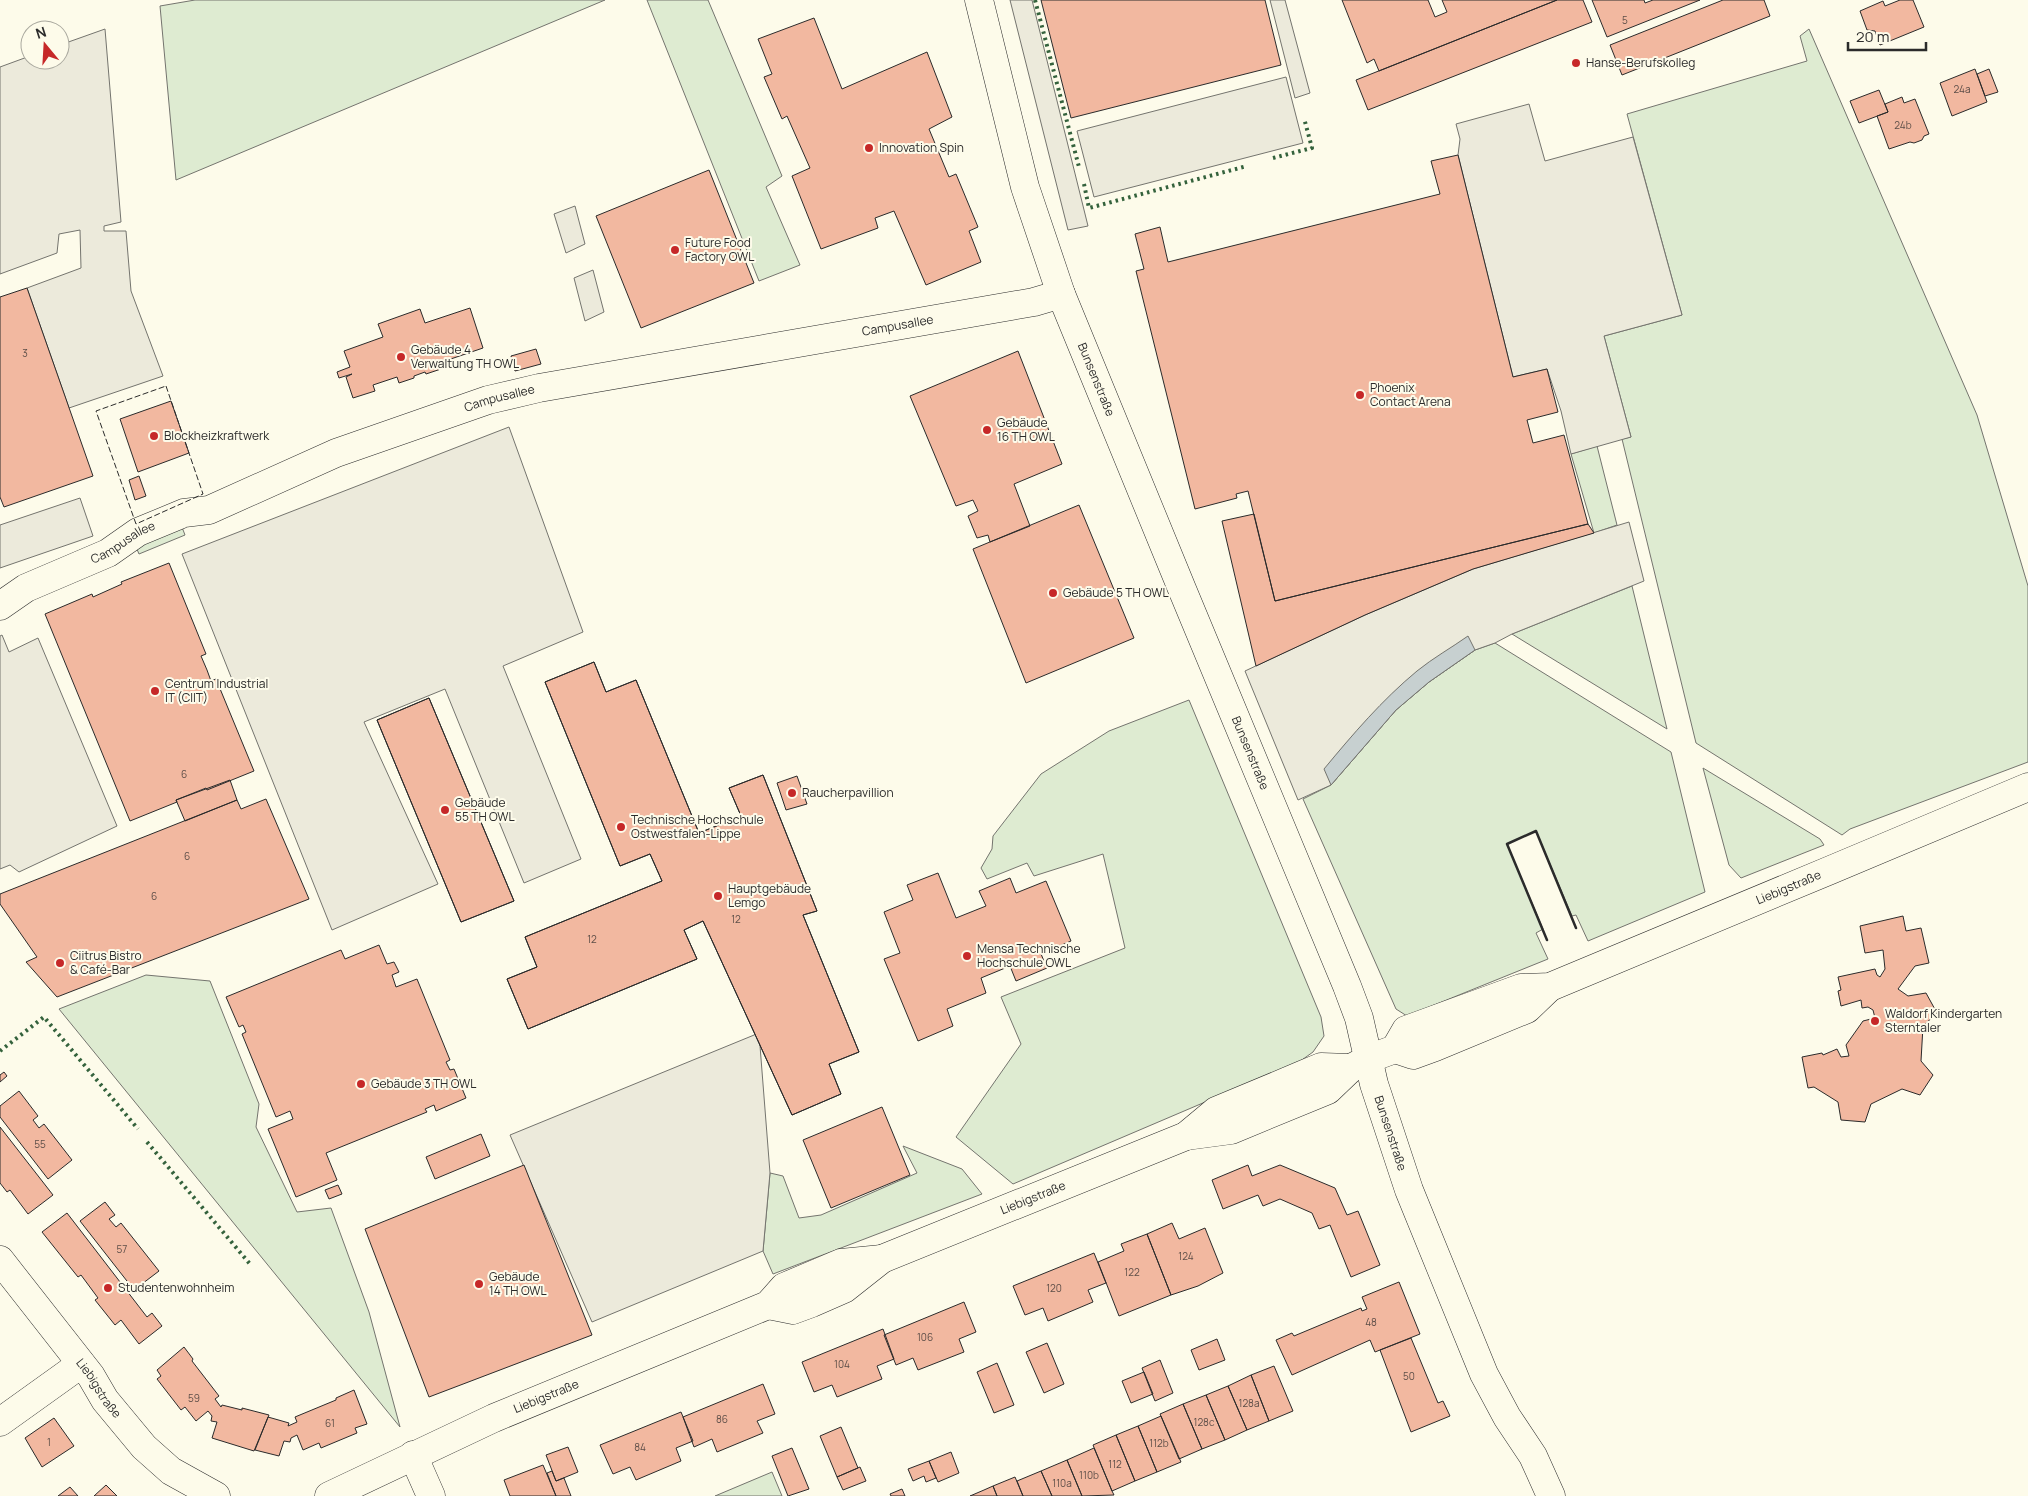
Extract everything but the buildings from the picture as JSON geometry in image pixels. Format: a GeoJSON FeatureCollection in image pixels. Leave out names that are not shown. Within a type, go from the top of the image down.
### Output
{"type":"FeatureCollection","features":[{"type":"Feature","properties":{"kind":"street","name":"Bunsenstraße"},"geometry":{"type":"LineString","coordinates":[[979,0],[1025,186],[1061,294],[1347,986],[1359,1018],[1360,1064],[1484,1374],[1507,1417],[1533,1456],[1551,1496]]}},
{"type":"Feature","properties":{"kind":"street","name":"Campusallee"},"geometry":{"type":"LineString","coordinates":[[0,606],[26,588],[108,553],[138,532],[184,513],[210,510],[336,453],[488,400],[548,386],[1034,302],[1061,294]]}},
{"type":"Feature","properties":{"kind":"street","name":"Liebigstraße"},"geometry":{"type":"LineString","coordinates":[[329,1496],[494,1418],[768,1305],[784,1287],[841,1263],[882,1259],[1186,1136],[1216,1111],[1321,1067],[1360,1064],[1395,1048],[1406,1030],[1521,988],[1550,987],[1889,847],[2028,787]]}},
{"type":"Feature","properties":{"kind":"street","name":"Liebigstraße"},"geometry":{"type":"LineString","coordinates":[[0,1260],[81,1364],[105,1400],[144,1447],[171,1471],[216,1496]]}},
{"type":"Feature","properties":{"kind":"street"},"geometry":{"type":"LineString","coordinates":[[0,1422],[81,1364]]}},
{"type":"Feature","properties":{"kind":"street"},"geometry":{"type":"LineString","coordinates":[[413,1455],[431,1496]]}},
{"type":"Feature","properties":{"kind":"green space"},"geometry":{"type":"Polygon","coordinates":[[[195,0],[605,0],[176,180],[160,6],[195,0]]]}},
{"type":"Feature","properties":{"kind":"green space"},"geometry":{"type":"Polygon","coordinates":[[[647,0],[708,0],[782,176],[766,187],[800,265],[759,281],[647,0]]]}},
{"type":"Feature","properties":{"kind":"green space"},"geometry":{"type":"Polygon","coordinates":[[[1809,29],[1977,415],[2028,586],[2028,762],[1850,829],[1842,835],[1696,743],[1622,439],[1631,437],[1604,336],[1682,315],[1627,114],[1807,61],[1800,36],[1809,29]]]}},
{"type":"Feature","properties":{"kind":"green space"},"geometry":{"type":"Polygon","coordinates":[[[1597,446],[1617,525],[1594,533],[1571,454],[1597,446]]]}},
{"type":"Feature","properties":{"kind":"green space"},"geometry":{"type":"Polygon","coordinates":[[[180,522],[185,535],[139,554],[134,542],[180,522]]]}},
{"type":"Feature","properties":{"kind":"green space"},"geometry":{"type":"Polygon","coordinates":[[[1632,586],[1667,729],[1512,634],[1632,586]]]}},
{"type":"Feature","properties":{"kind":"green space"},"geometry":{"type":"Polygon","coordinates":[[[1495,643],[1671,752],[1705,892],[1588,941],[1576,915],[1572,916],[1536,831],[1507,844],[1543,929],[1536,933],[1548,959],[1407,1016],[1396,1009],[1303,799],[1331,785],[1396,710],[1429,682],[1475,650],[1495,643]]]}},
{"type":"Feature","properties":{"kind":"green space"},"geometry":{"type":"Polygon","coordinates":[[[1189,700],[1321,1017],[1324,1036],[1313,1052],[1299,1062],[1013,1184],[956,1137],[1021,1044],[1001,997],[1125,948],[1103,854],[1034,876],[1027,863],[987,879],[981,868],[992,849],[993,836],[1041,774],[1109,731],[1189,700]]]}},
{"type":"Feature","properties":{"kind":"green space"},"geometry":{"type":"Polygon","coordinates":[[[1703,768],[1820,839],[1824,845],[1741,878],[1729,865],[1703,768]]]}},
{"type":"Feature","properties":{"kind":"green space"},"geometry":{"type":"Polygon","coordinates":[[[146,975],[210,981],[259,1104],[256,1127],[297,1212],[331,1208],[369,1312],[400,1427],[59,1009],[146,975]]]}},
{"type":"Feature","properties":{"kind":"green space"},"geometry":{"type":"Polygon","coordinates":[[[903,1146],[962,1169],[982,1194],[773,1274],[763,1251],[770,1173],[783,1176],[799,1218],[821,1215],[917,1173],[903,1146]]]}},
{"type":"Feature","properties":{"kind":"green space"},"geometry":{"type":"Polygon","coordinates":[[[772,1472],[782,1496],[715,1496],[772,1472]]]}},
{"type":"Feature","properties":{"kind":"shaded area"},"geometry":{"type":"Polygon","coordinates":[[[1010,0],[1032,0],[1088,226],[1068,230],[1010,0]]]}},
{"type":"Feature","properties":{"kind":"shaded area"},"geometry":{"type":"Polygon","coordinates":[[[1270,0],[1285,0],[1310,93],[1295,98],[1270,0]]]}},
{"type":"Feature","properties":{"kind":"shaded area"},"geometry":{"type":"Polygon","coordinates":[[[105,29],[121,222],[104,226],[104,231],[126,231],[131,291],[163,376],[69,408],[27,288],[81,268],[80,230],[59,234],[57,253],[0,274],[0,67],[20,60],[20,70],[70,70],[70,41],[105,29]]]}},
{"type":"Feature","properties":{"kind":"shaded area"},"geometry":{"type":"Polygon","coordinates":[[[1286,77],[1303,143],[1094,197],[1077,131],[1286,77]]]}},
{"type":"Feature","properties":{"kind":"shaded area"},"geometry":{"type":"Polygon","coordinates":[[[1529,104],[1545,161],[1633,137],[1682,315],[1604,336],[1631,437],[1571,454],[1561,411],[1547,369],[1513,377],[1458,155],[1460,139],[1456,124],[1529,104]]]}},
{"type":"Feature","properties":{"kind":"shaded area"},"geometry":{"type":"Polygon","coordinates":[[[575,206],[585,244],[566,253],[554,214],[575,206]]]}},
{"type":"Feature","properties":{"kind":"shaded area"},"geometry":{"type":"Polygon","coordinates":[[[593,270],[604,312],[585,321],[574,278],[593,270]]]}},
{"type":"Feature","properties":{"kind":"shaded area"},"geometry":{"type":"Polygon","coordinates":[[[509,427],[583,632],[503,666],[581,859],[524,883],[445,689],[364,722],[438,884],[332,930],[182,554],[509,427]]]}},
{"type":"Feature","properties":{"kind":"shaded area"},"geometry":{"type":"Polygon","coordinates":[[[80,498],[93,536],[0,568],[0,525],[80,498]]]}},
{"type":"Feature","properties":{"kind":"shaded area"},"geometry":{"type":"Polygon","coordinates":[[[1629,522],[1644,581],[1475,650],[1429,682],[1396,710],[1331,785],[1298,800],[1245,671],[1365,615],[1473,569],[1629,522]]]}},
{"type":"Feature","properties":{"kind":"shaded area"},"geometry":{"type":"Polygon","coordinates":[[[2,635],[9,652],[38,638],[117,826],[19,872],[10,865],[0,869],[0,636],[2,635]]]}},
{"type":"Feature","properties":{"kind":"shaded area"},"geometry":{"type":"Polygon","coordinates":[[[1468,636],[1475,650],[1429,682],[1396,710],[1331,785],[1324,769],[1368,718],[1417,671],[1468,636]]]}},
{"type":"Feature","properties":{"kind":"shaded area"},"geometry":{"type":"Polygon","coordinates":[[[759,1033],[770,1173],[763,1251],[592,1322],[510,1135],[759,1033]]]}},
{"type":"Feature","properties":{"kind":"hedge"},"geometry":{"type":"LineString","coordinates":[[1035,0],[1079,167]]}},
{"type":"Feature","properties":{"kind":"hedge"},"geometry":{"type":"LineString","coordinates":[[1273,158],[1312,148],[1304,118]]}},
{"type":"Feature","properties":{"kind":"hedge"},"geometry":{"type":"LineString","coordinates":[[1084,184],[1089,208],[1247,166]]}},
{"type":"Feature","properties":{"kind":"hedge"},"geometry":{"type":"LineString","coordinates":[[0,1051],[44,1017],[138,1129]]}},
{"type":"Feature","properties":{"kind":"hedge"},"geometry":{"type":"LineString","coordinates":[[147,1142],[250,1264]]}},
{"type":"Feature","properties":{"kind":"fence"},"geometry":{"type":"LineString","coordinates":[[166,386],[203,494],[136,524],[96,411],[166,386]]}},
{"type":"Feature","properties":{"kind":"wall"},"geometry":{"type":"LineString","coordinates":[[1547,940],[1507,844],[1536,831],[1576,928]]}},
{"type":"Feature","properties":{"kind":"place","name":"Hanse-Berufskolleg"},"geometry":{"type":"Point","coordinates":[1576,63]}},
{"type":"Feature","properties":{"kind":"place","name":"Innovation Spin"},"geometry":{"type":"Point","coordinates":[869,148]}},
{"type":"Feature","properties":{"kind":"place","name":"Future Food Factory OWL"},"geometry":{"type":"Point","coordinates":[675,250]}},
{"type":"Feature","properties":{"kind":"place","name":"Gebäude 4 Verwaltung TH OWL"},"geometry":{"type":"Point","coordinates":[401,357]}},
{"type":"Feature","properties":{"kind":"place","name":"Phoenix Contact Arena"},"geometry":{"type":"Point","coordinates":[1360,395]}},
{"type":"Feature","properties":{"kind":"place","name":"Gebäude 16 TH OWL"},"geometry":{"type":"Point","coordinates":[987,430]}},
{"type":"Feature","properties":{"kind":"place","name":"Blockheizkraftwerk"},"geometry":{"type":"Point","coordinates":[154,436]}},
{"type":"Feature","properties":{"kind":"place","name":"Gebäude 5 TH OWL"},"geometry":{"type":"Point","coordinates":[1053,593]}},
{"type":"Feature","properties":{"kind":"place","name":"Centrum Industrial IT (CIIT)"},"geometry":{"type":"Point","coordinates":[155,691]}},
{"type":"Feature","properties":{"kind":"place","name":"Raucherpavillion"},"geometry":{"type":"Point","coordinates":[792,793]}},
{"type":"Feature","properties":{"kind":"place","name":"Gebäude 55 TH OWL"},"geometry":{"type":"Point","coordinates":[445,810]}},
{"type":"Feature","properties":{"kind":"place","name":"Technische Hochschule Ostwestfalen-Lippe"},"geometry":{"type":"Point","coordinates":[621,827]}},
{"type":"Feature","properties":{"kind":"place","name":"Hauptgebäude Lemgo"},"geometry":{"type":"Point","coordinates":[718,896]}},
{"type":"Feature","properties":{"kind":"place","name":"Mensa Technische Hochschule OWL"},"geometry":{"type":"Point","coordinates":[967,956]}},
{"type":"Feature","properties":{"kind":"place","name":"Ciitrus Bistro & Café-Bar"},"geometry":{"type":"Point","coordinates":[60,963]}},
{"type":"Feature","properties":{"kind":"place","name":"Waldorf Kindergarten Sterntaler"},"geometry":{"type":"Point","coordinates":[1875,1021]}},
{"type":"Feature","properties":{"kind":"place","name":"Gebäude 3 TH OWL"},"geometry":{"type":"Point","coordinates":[361,1084]}},
{"type":"Feature","properties":{"kind":"place","name":"Gebäude 14 TH OWL"},"geometry":{"type":"Point","coordinates":[479,1284]}},
{"type":"Feature","properties":{"kind":"place","name":"Studentenwohnheim"},"geometry":{"type":"Point","coordinates":[108,1288]}}]}
